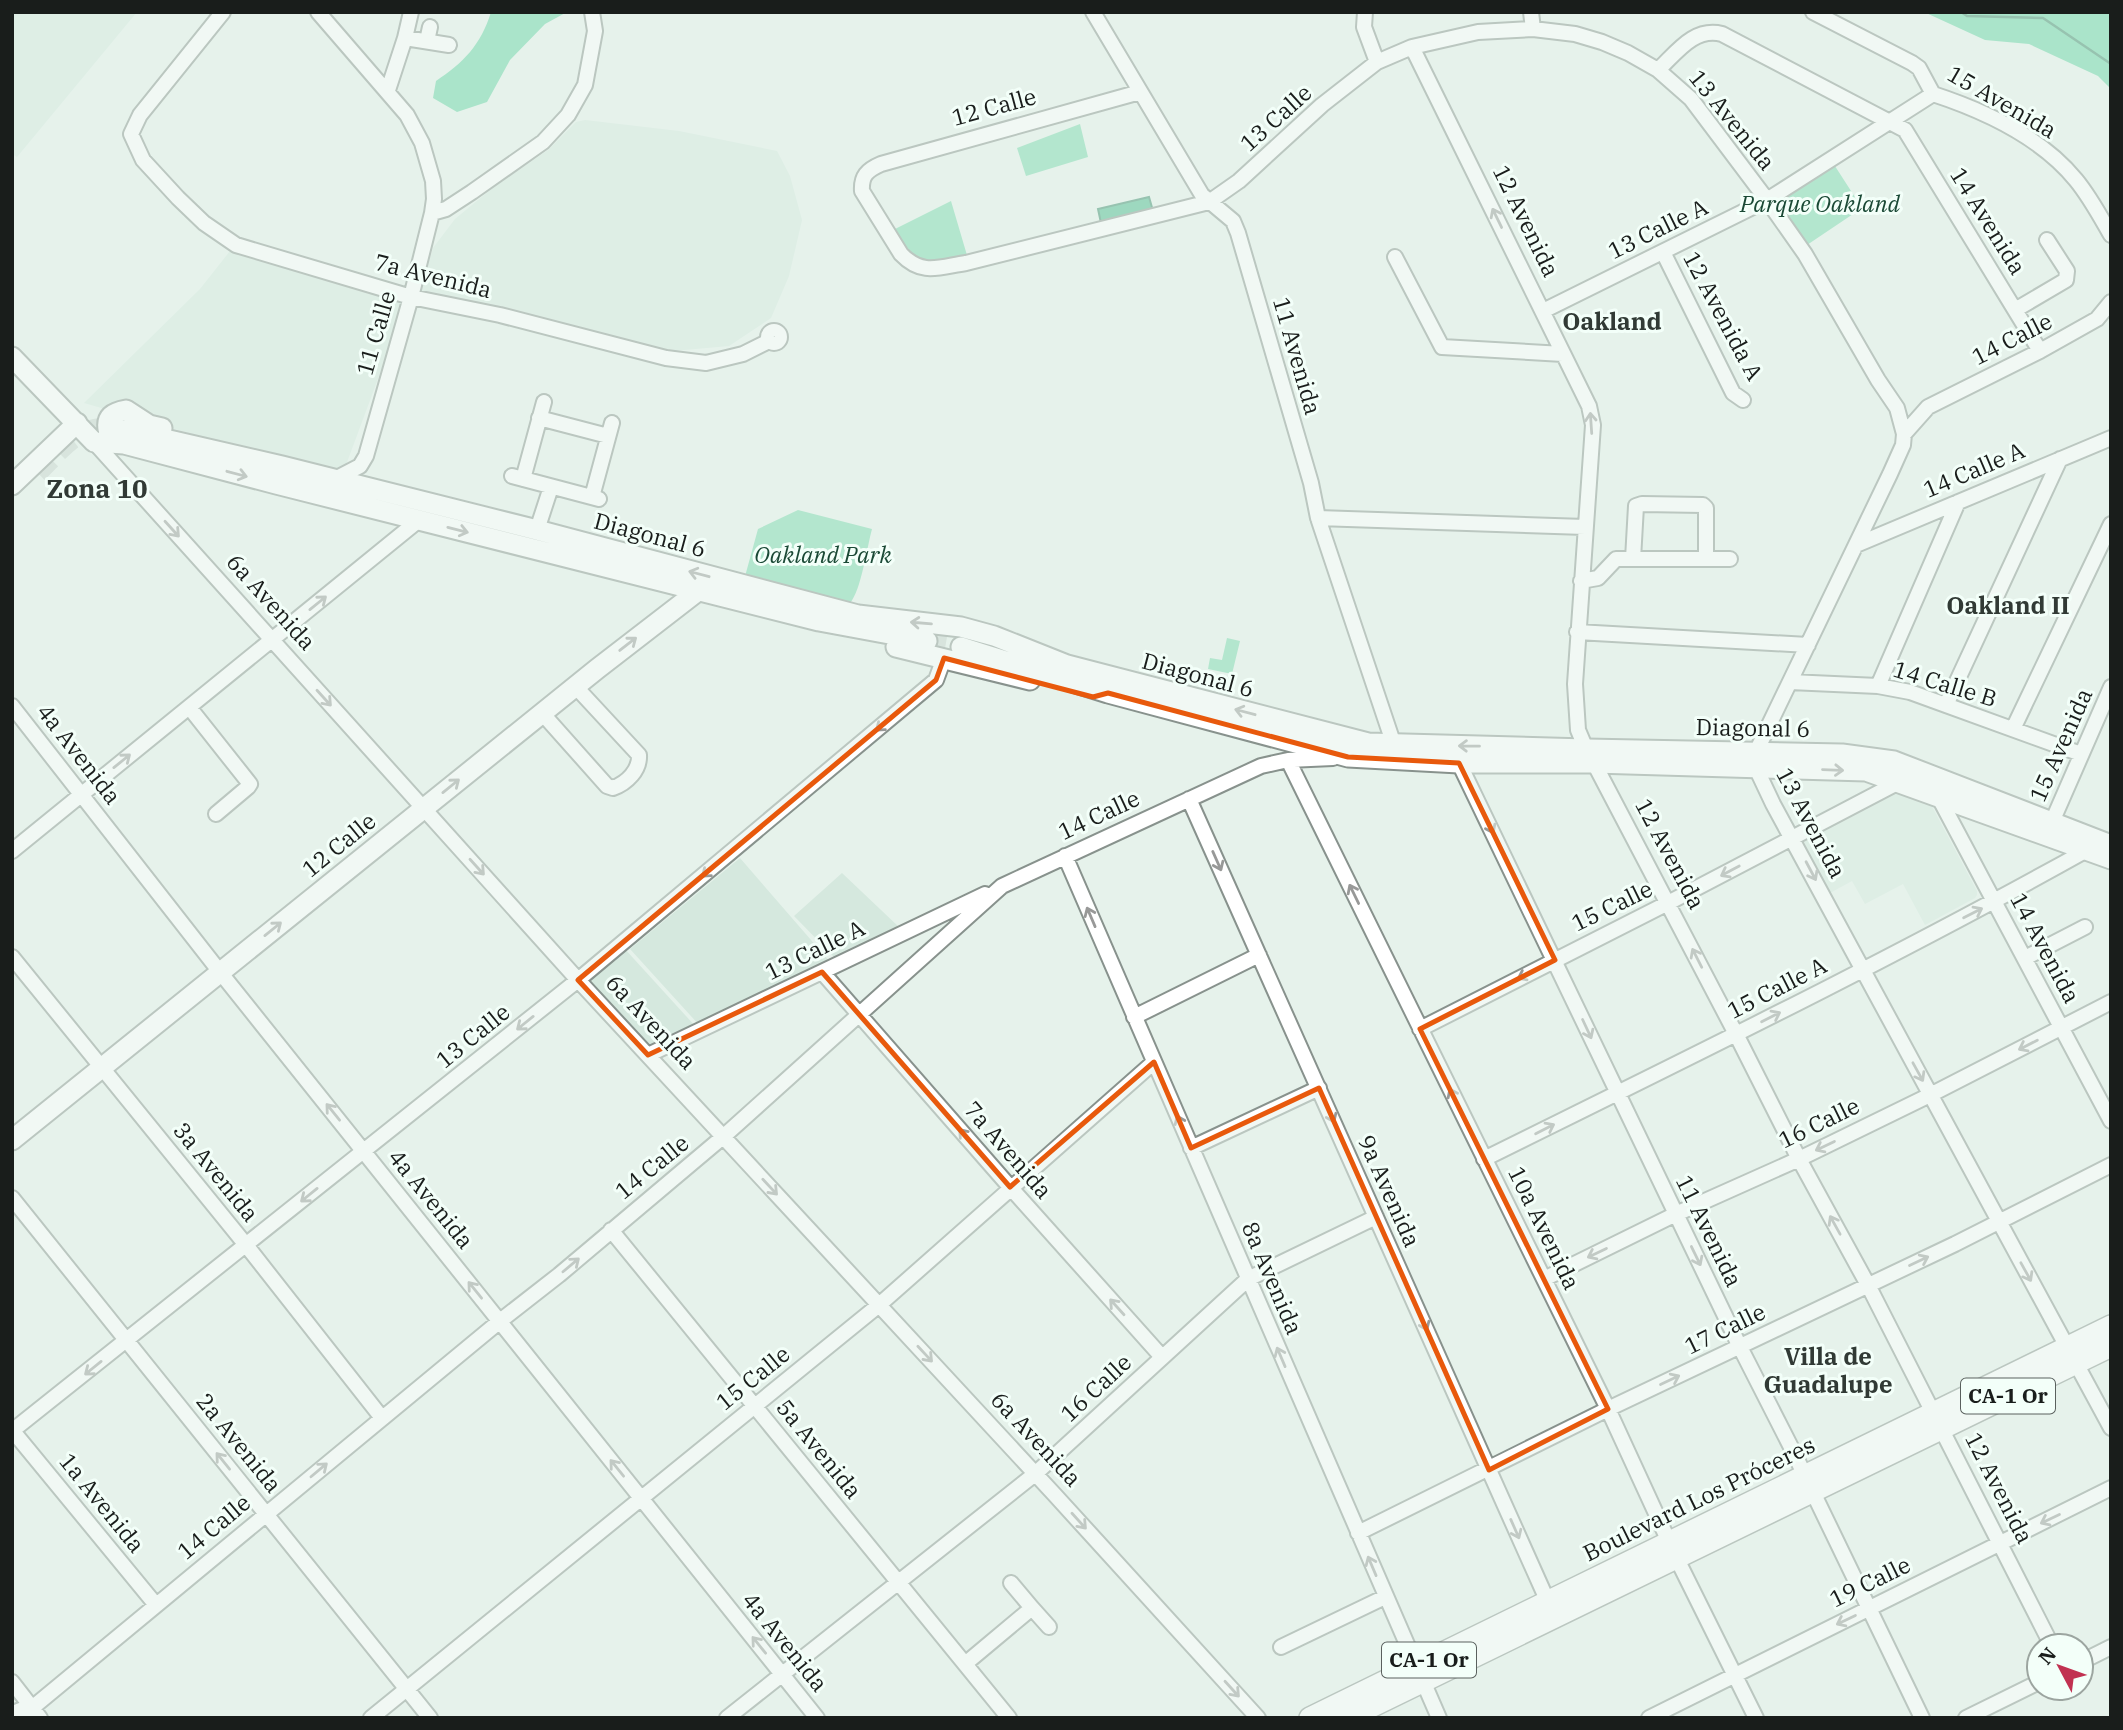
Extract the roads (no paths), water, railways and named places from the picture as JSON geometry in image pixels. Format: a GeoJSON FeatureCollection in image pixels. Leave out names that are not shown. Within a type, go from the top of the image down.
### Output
{"type":"FeatureCollection","features":[{"type":"Feature","properties":{"kind":"highway","name":"Boulevard Los Próceres"},"geometry":{"type":"LineString","coordinates":[[1310,1718],[1419,1674],[1673,1550],[1771,1491],[1809,1484],[2071,1356],[2111,1326]]}},
{"type":"Feature","properties":{"kind":"highway","name":"Boulevard Los Próceres"},"geometry":{"type":"LineString","coordinates":[[2071,1356],[2111,1346]]}},
{"type":"Feature","properties":{"kind":"highway","name":"Boulevard Los Próceres"},"geometry":{"type":"LineString","coordinates":[[1348,1718],[1419,1674],[1548,1602],[1673,1550]]}},
{"type":"Feature","properties":{"kind":"main road","name":"6a Avenida"},"geometry":{"type":"LineString","coordinates":[[12,357],[94,442]]}},
{"type":"Feature","properties":{"kind":"main road"},"geometry":{"type":"LineString","coordinates":[[124,443],[111,434],[107,425],[112,414],[126,410],[149,425],[264,451],[282,466]]}},
{"type":"Feature","properties":{"kind":"main road"},"geometry":{"type":"LineString","coordinates":[[12,485],[77,423]]}},
{"type":"Feature","properties":{"kind":"main road","name":"Diagonal 6"},"geometry":{"type":"LineString","coordinates":[[110,428],[335,479],[855,614],[961,627],[994,636],[1049,659],[1368,743],[1590,756],[1756,760],[1866,772],[2111,859]]}},
{"type":"Feature","properties":{"kind":"main road","name":"Diagonal 6"},"geometry":{"type":"LineString","coordinates":[[94,442],[124,443],[818,621],[840,633],[933,651],[1093,697],[1108,693]]}},
{"type":"Feature","properties":{"kind":"main road"},"geometry":{"type":"LineString","coordinates":[[12,498],[38,474]]}},
{"type":"Feature","properties":{"kind":"main road"},"geometry":{"type":"LineString","coordinates":[[635,557],[669,591],[670,603],[662,618]]}},
{"type":"Feature","properties":{"kind":"main road","name":"12 Calle"},"geometry":{"type":"LineString","coordinates":[[12,1140],[575,686],[698,591]]}},
{"type":"Feature","properties":{"kind":"main road"},"geometry":{"type":"LineString","coordinates":[[933,651],[956,634],[1040,661],[1049,659]]}},
{"type":"Feature","properties":{"kind":"main road","name":"Diagonal 6"},"geometry":{"type":"LineString","coordinates":[[961,647],[1108,693],[1348,757],[1459,763],[1590,756]]}},
{"type":"Feature","properties":{"kind":"main road","name":"Diagonal 6"},"geometry":{"type":"LineString","coordinates":[[1756,760],[1842,754],[1894,761],[2111,845]]}},
{"type":"Feature","properties":{"kind":"street","name":"11 Calle"},"geometry":{"type":"LineString","coordinates":[[318,12],[407,115],[427,155],[435,199],[411,297],[366,456],[360,466],[335,479]]}},
{"type":"Feature","properties":{"kind":"street"},"geometry":{"type":"LineString","coordinates":[[388,90],[411,12]]}},
{"type":"Feature","properties":{"kind":"street"},"geometry":{"type":"LineString","coordinates":[[432,214],[446,209],[543,142],[568,115],[585,85],[595,32],[592,12]]}},
{"type":"Feature","properties":{"kind":"street","name":"11 Avenida"},"geometry":{"type":"LineString","coordinates":[[1093,12],[1202,195],[1233,221],[1238,233],[1311,483],[1318,517],[1394,744]]}},
{"type":"Feature","properties":{"kind":"street"},"geometry":{"type":"LineString","coordinates":[[1365,12],[1364,27],[1377,62]]}},
{"type":"Feature","properties":{"kind":"street"},"geometry":{"type":"LineString","coordinates":[[1531,12],[1533,29]]}},
{"type":"Feature","properties":{"kind":"street","name":"15 Avenida"},"geometry":{"type":"LineString","coordinates":[[1814,12],[1912,63],[1919,68],[1933,94],[1961,103],[2034,142],[2075,178],[2111,235]]}},
{"type":"Feature","properties":{"kind":"street","name":"7a Avenida"},"geometry":{"type":"LineString","coordinates":[[219,17],[140,115],[131,134],[143,160],[178,198],[204,223],[236,245],[411,297],[500,315],[676,359],[706,363],[743,354],[769,341]]}},
{"type":"Feature","properties":{"kind":"street","name":"13 Calle"},"geometry":{"type":"LineString","coordinates":[[917,267],[928,269],[965,263],[1209,202],[1239,181],[1322,105],[1377,62],[1412,47],[1478,32],[1533,29],[1575,34],[1602,42],[1658,70]]}},
{"type":"Feature","properties":{"kind":"street","name":"14 Avenida"},"geometry":{"type":"LineString","coordinates":[[1658,70],[1691,38],[1703,32],[1722,34],[1905,130],[2040,351]]}},
{"type":"Feature","properties":{"kind":"street"},"geometry":{"type":"LineString","coordinates":[[405,38],[428,34],[449,45]]}},
{"type":"Feature","properties":{"kind":"street","name":"12 Avenida"},"geometry":{"type":"LineString","coordinates":[[1412,47],[1589,406],[1592,425],[1574,684],[1578,730],[1799,1158],[1868,1285],[2045,1632]]}},
{"type":"Feature","properties":{"kind":"street","name":"13 Avenida"},"geometry":{"type":"LineString","coordinates":[[1658,70],[1691,99],[1805,254],[1897,408],[1904,435],[1903,445],[1790,682],[1756,760],[1773,804],[2111,1428]]}},
{"type":"Feature","properties":{"kind":"street","name":"12 Calle"},"geometry":{"type":"LineString","coordinates":[[917,267],[901,254],[862,191],[861,182],[870,169],[1140,92]]}},
{"type":"Feature","properties":{"kind":"street","name":"13 Calle A"},"geometry":{"type":"LineString","coordinates":[[1544,311],[1767,200],[1933,94]]}},
{"type":"Feature","properties":{"kind":"street"},"geometry":{"type":"LineString","coordinates":[[2015,310],[2066,280],[2067,271],[2047,240]]}},
{"type":"Feature","properties":{"kind":"street","name":"12 Avenida A"},"geometry":{"type":"LineString","coordinates":[[1663,252],[1733,393],[1743,400]]}},
{"type":"Feature","properties":{"kind":"street"},"geometry":{"type":"LineString","coordinates":[[1395,257],[1442,347],[1563,354]]}},
{"type":"Feature","properties":{"kind":"street","name":"14 Calle"},"geometry":{"type":"LineString","coordinates":[[1904,435],[1928,407],[2097,319],[2111,302]]}},
{"type":"Feature","properties":{"kind":"street"},"geometry":{"type":"LineString","coordinates":[[539,418],[610,429],[596,498],[518,478],[544,402]]}},
{"type":"Feature","properties":{"kind":"street","name":"14 Calle"},"geometry":{"type":"LineString","coordinates":[[1897,408],[1928,407]]}},
{"type":"Feature","properties":{"kind":"street","name":"14 Calle A"},"geometry":{"type":"LineString","coordinates":[[1856,545],[2111,438]]}},
{"type":"Feature","properties":{"kind":"street","name":"6a Avenida"},"geometry":{"type":"LineString","coordinates":[[94,442],[578,980],[1258,1718]]}},
{"type":"Feature","properties":{"kind":"street"},"geometry":{"type":"LineString","coordinates":[[1946,705],[2060,459]]}},
{"type":"Feature","properties":{"kind":"street"},"geometry":{"type":"LineString","coordinates":[[537,530],[551,487]]}},
{"type":"Feature","properties":{"kind":"street"},"geometry":{"type":"LineString","coordinates":[[1878,686],[1958,502]]}},
{"type":"Feature","properties":{"kind":"street"},"geometry":{"type":"LineString","coordinates":[[1633,559],[1634,513],[1636,506],[1642,504],[1704,506],[1706,559]]}},
{"type":"Feature","properties":{"kind":"street"},"geometry":{"type":"LineString","coordinates":[[1318,517],[1585,527]]}},
{"type":"Feature","properties":{"kind":"street"},"geometry":{"type":"LineString","coordinates":[[12,851],[419,520]]}},
{"type":"Feature","properties":{"kind":"street"},"geometry":{"type":"LineString","coordinates":[[2012,729],[2111,524]]}},
{"type":"Feature","properties":{"kind":"street"},"geometry":{"type":"LineString","coordinates":[[1581,580],[1598,578],[1616,559],[1730,559]]}},
{"type":"Feature","properties":{"kind":"street"},"geometry":{"type":"LineString","coordinates":[[1577,632],[1808,645]]}},
{"type":"Feature","properties":{"kind":"street","name":"13 Calle"},"geometry":{"type":"LineString","coordinates":[[12,1431],[578,980],[936,680],[937,666],[933,651]]}},
{"type":"Feature","properties":{"kind":"street","name":"14 Calle B"},"geometry":{"type":"LineString","coordinates":[[1790,682],[1878,686],[1910,692],[2081,754]]}},
{"type":"Feature","properties":{"kind":"street"},"geometry":{"type":"LineString","coordinates":[[542,713],[607,786],[613,788],[621,785],[635,771],[639,755],[575,686]]}},
{"type":"Feature","properties":{"kind":"street","name":"15 Avenida"},"geometry":{"type":"LineString","coordinates":[[2052,822],[2111,687]]}},
{"type":"Feature","properties":{"kind":"street","name":"4a Avenida"},"geometry":{"type":"LineString","coordinates":[[12,706],[220,972],[817,1718]]}},
{"type":"Feature","properties":{"kind":"street"},"geometry":{"type":"LineString","coordinates":[[189,707],[250,783],[216,814]]}},
{"type":"Feature","properties":{"kind":"street","name":"14 Calle"},"geometry":{"type":"LineString","coordinates":[[1002,886],[1261,766],[1288,760],[1348,757]]}},
{"type":"Feature","properties":{"kind":"street","name":"10a Avenida"},"geometry":{"type":"LineString","coordinates":[[1288,760],[1608,1409],[1673,1550],[1756,1718]]}},
{"type":"Feature","properties":{"kind":"street","name":"11 Avenida"},"geometry":{"type":"LineString","coordinates":[[1459,763],[1922,1718]]}},
{"type":"Feature","properties":{"kind":"street","name":"15 Calle"},"geometry":{"type":"LineString","coordinates":[[1420,1029],[1899,782]]}},
{"type":"Feature","properties":{"kind":"street","name":"14 Avenida"},"geometry":{"type":"LineString","coordinates":[[1938,796],[2111,1121]]}},
{"type":"Feature","properties":{"kind":"street","name":"9a Avenida"},"geometry":{"type":"LineString","coordinates":[[1189,799],[1548,1602]]}},
{"type":"Feature","properties":{"kind":"street","name":"15 Calle A"},"geometry":{"type":"LineString","coordinates":[[1484,1159],[1862,970],[2087,850]]}},
{"type":"Feature","properties":{"kind":"street","name":"8a Avenida"},"geometry":{"type":"LineString","coordinates":[[1065,856],[1439,1718]]}},
{"type":"Feature","properties":{"kind":"street","name":"13 Calle A"},"geometry":{"type":"LineString","coordinates":[[648,1055],[906,932],[965,910],[1002,886]]}},
{"type":"Feature","properties":{"kind":"street","name":"14 Calle"},"geometry":{"type":"LineString","coordinates":[[23,1714],[724,1136],[925,955],[965,910]]}},
{"type":"Feature","properties":{"kind":"street"},"geometry":{"type":"LineString","coordinates":[[2025,958],[2085,927]]}},
{"type":"Feature","properties":{"kind":"street"},"geometry":{"type":"LineString","coordinates":[[906,932],[918,931],[925,935],[925,955]]}},
{"type":"Feature","properties":{"kind":"street"},"geometry":{"type":"LineString","coordinates":[[1135,1017],[1259,955]]}},
{"type":"Feature","properties":{"kind":"street","name":"3a Avenida"},"geometry":{"type":"LineString","coordinates":[[12,957],[246,1245],[382,1418]]}},
{"type":"Feature","properties":{"kind":"street","name":"7a Avenida"},"geometry":{"type":"LineString","coordinates":[[822,972],[1162,1357]]}},
{"type":"Feature","properties":{"kind":"street","name":"16 Calle"},"geometry":{"type":"LineString","coordinates":[[1544,1279],[1930,1095],[2111,1002]]}},
{"type":"Feature","properties":{"kind":"street","name":"15 Calle"},"geometry":{"type":"LineString","coordinates":[[371,1718],[879,1305],[1154,1062]]}},
{"type":"Feature","properties":{"kind":"street"},"geometry":{"type":"LineString","coordinates":[[1191,1148],[1319,1088]]}},
{"type":"Feature","properties":{"kind":"street","name":"17 Calle"},"geometry":{"type":"LineString","coordinates":[[1358,1533],[1608,1409],[1955,1244],[2111,1165]]}},
{"type":"Feature","properties":{"kind":"street","name":"2a Avenida"},"geometry":{"type":"LineString","coordinates":[[12,1198],[430,1718]]}},
{"type":"Feature","properties":{"kind":"street","name":"16 Calle"},"geometry":{"type":"LineString","coordinates":[[727,1718],[1035,1474],[1248,1279],[1376,1217]]}},
{"type":"Feature","properties":{"kind":"street","name":"5a Avenida"},"geometry":{"type":"LineString","coordinates":[[611,1230],[899,1582],[971,1659],[1009,1718]]}},
{"type":"Feature","properties":{"kind":"street","name":"1a Avenida"},"geometry":{"type":"LineString","coordinates":[[12,1431],[156,1605]]}},
{"type":"Feature","properties":{"kind":"street","name":"19 Calle"},"geometry":{"type":"LineString","coordinates":[[1649,1718],[2111,1488]]}},
{"type":"Feature","properties":{"kind":"street"},"geometry":{"type":"LineString","coordinates":[[1011,1583],[1049,1627]]}},
{"type":"Feature","properties":{"kind":"street"},"geometry":{"type":"LineString","coordinates":[[1281,1647],[1385,1597]]}},
{"type":"Feature","properties":{"kind":"street"},"geometry":{"type":"LineString","coordinates":[[971,1659],[1032,1608]]}},
{"type":"Feature","properties":{"kind":"street"},"geometry":{"type":"LineString","coordinates":[[2095,1655],[2111,1647]]}},
{"type":"Feature","properties":{"kind":"street"},"geometry":{"type":"LineString","coordinates":[[12,1682],[23,1714]]}},
{"type":"Feature","properties":{"kind":"street"},"geometry":{"type":"LineString","coordinates":[[1966,1718],[2025,1689]]}},
{"type":"Feature","properties":{"kind":"waterway"},"geometry":{"type":"LineString","coordinates":[[1961,12],[1967,16],[2043,18],[2111,64]]}},
{"type":"Feature","properties":{"kind":"tunnel"},"geometry":{"type":"LineString","coordinates":[[38,473],[79,435],[89,430],[110,428]]}},
{"type":"Feature","properties":{"kind":"tunnel"},"geometry":{"type":"LineString","coordinates":[[927,641],[961,647]]}},
{"type":"Feature","properties":{"kind":"district","name":"Oakland"},"geometry":{"type":"Point","coordinates":[1612,322]}},
{"type":"Feature","properties":{"kind":"district","name":"Zona 10"},"geometry":{"type":"Point","coordinates":[97,489]}},
{"type":"Feature","properties":{"kind":"district","name":"Oakland II"},"geometry":{"type":"Point","coordinates":[2008,606]}},
{"type":"Feature","properties":{"kind":"district","name":"Villa de Guadalupe"},"geometry":{"type":"Point","coordinates":[1828,1371]}},
{"type":"Feature","properties":{"kind":"park label","name":"Parque Oakland"},"geometry":{"type":"Point","coordinates":[1820,204]}},
{"type":"Feature","properties":{"kind":"park label","name":"Oakland Park"},"geometry":{"type":"Point","coordinates":[823,555]}}]}
